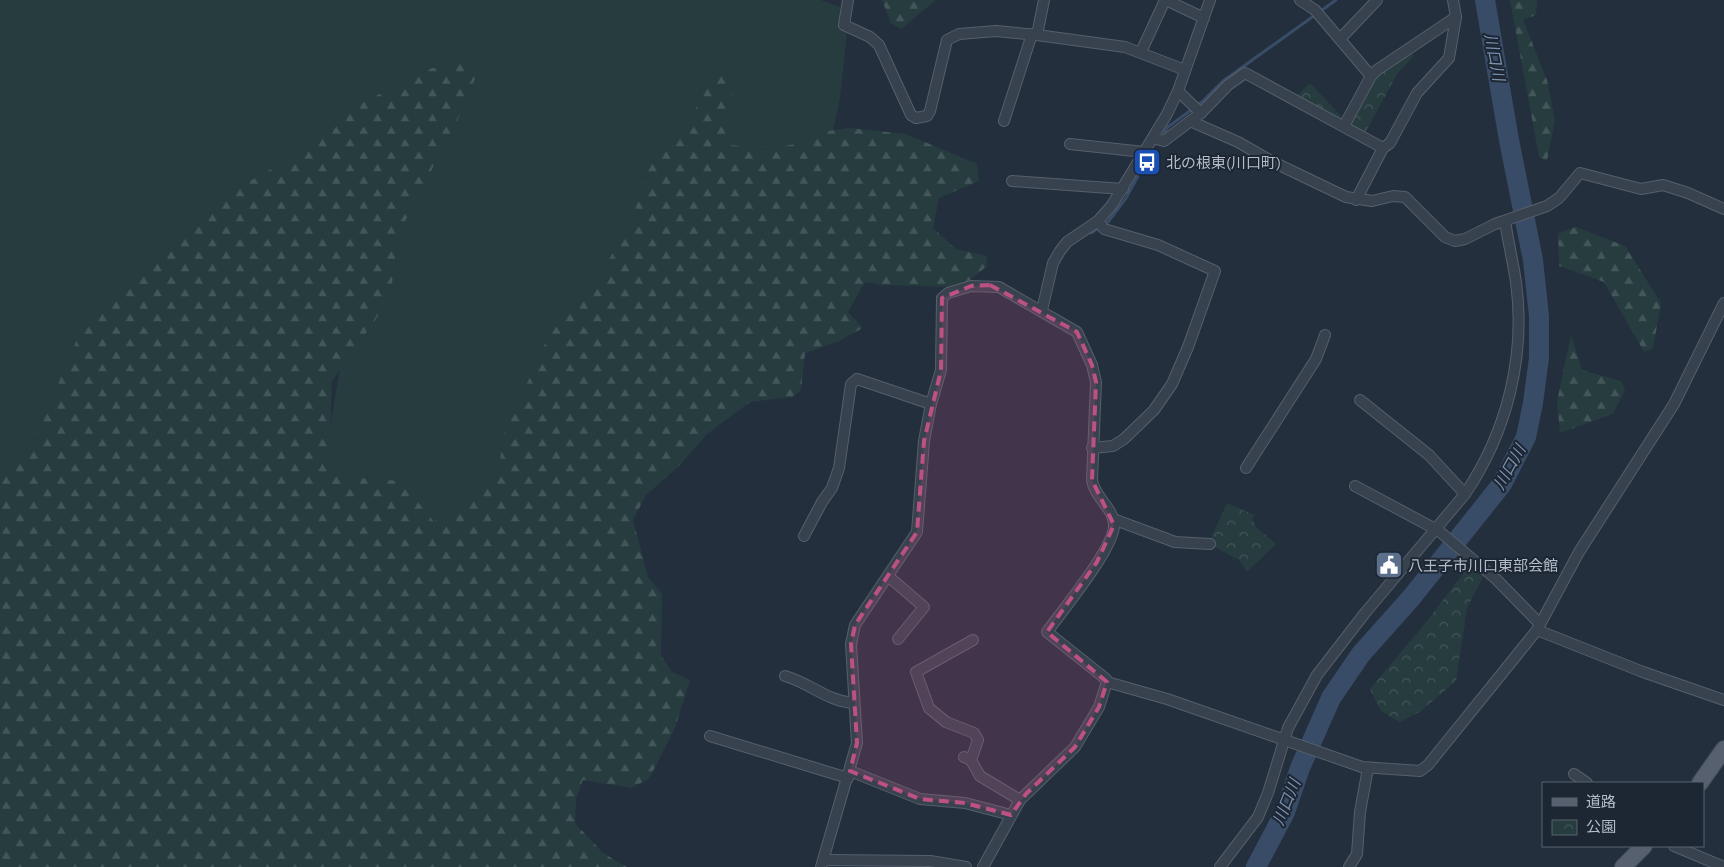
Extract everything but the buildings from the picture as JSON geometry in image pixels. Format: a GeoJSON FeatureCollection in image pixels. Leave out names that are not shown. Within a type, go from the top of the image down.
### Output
{"type":"FeatureCollection","features":[{"type":"Feature","properties":{"kind":"main road"},"geometry":{"type":"LineString","coordinates":[[1701,782],[1724,749]]}},
{"type":"Feature","properties":{"kind":"main road"},"geometry":{"type":"LineString","coordinates":[[1623,867],[1643,847]]}},
{"type":"Feature","properties":{"kind":"street"},"geometry":{"type":"LineString","coordinates":[[848,0],[844,25],[879,44],[911,115],[916,118],[927,116],[930,111],[947,40],[960,34],[996,31],[1034,34],[1124,47],[1185,70]]}},
{"type":"Feature","properties":{"kind":"street"},"geometry":{"type":"LineString","coordinates":[[1004,121],[1044,0]]}},
{"type":"Feature","properties":{"kind":"street"},"geometry":{"type":"LineString","coordinates":[[1141,52],[1166,0],[1204,18]]}},
{"type":"Feature","properties":{"kind":"street"},"geometry":{"type":"LineString","coordinates":[[1042,310],[1053,263],[1060,251],[1067,242],[1100,224],[1153,138],[1178,91],[1210,0]]}},
{"type":"Feature","properties":{"kind":"street"},"geometry":{"type":"LineString","coordinates":[[1300,0],[1317,13],[1371,76]]}},
{"type":"Feature","properties":{"kind":"street"},"geometry":{"type":"LineString","coordinates":[[1340,39],[1377,0]]}},
{"type":"Feature","properties":{"kind":"street"},"geometry":{"type":"LineString","coordinates":[[1356,200],[1383,148],[1390,143],[1417,93],[1449,58],[1456,17],[1453,0]]}},
{"type":"Feature","properties":{"kind":"street"},"geometry":{"type":"LineString","coordinates":[[1344,126],[1371,76],[1420,39],[1456,17]]}},
{"type":"Feature","properties":{"kind":"street"},"geometry":{"type":"LineString","coordinates":[[1153,138],[1164,141],[1190,121],[1197,110],[1245,73],[1383,148]]}},
{"type":"Feature","properties":{"kind":"street"},"geometry":{"type":"LineString","coordinates":[[1178,91],[1197,110]]}},
{"type":"Feature","properties":{"kind":"street"},"geometry":{"type":"LineString","coordinates":[[1190,121],[1238,142],[1306,178],[1356,200],[1372,201],[1393,196],[1405,197],[1445,237],[1455,241],[1465,239],[1543,207],[1559,198],[1580,173],[1641,188],[1663,185],[1688,193],[1724,209]]}},
{"type":"Feature","properties":{"kind":"street"},"geometry":{"type":"LineString","coordinates":[[1070,144],[1144,152]]}},
{"type":"Feature","properties":{"kind":"street"},"geometry":{"type":"LineString","coordinates":[[1012,181],[1123,189]]}},
{"type":"Feature","properties":{"kind":"street"},"geometry":{"type":"LineString","coordinates":[[1220,867],[1258,817],[1288,741],[1288,728],[1308,689],[1326,661],[1437,530],[1465,494],[1478,475],[1496,437],[1508,404],[1516,368],[1518,304],[1506,221]]}},
{"type":"Feature","properties":{"kind":"street"},"geometry":{"type":"LineString","coordinates":[[1092,448],[1113,446],[1124,439],[1154,410],[1172,384],[1188,347],[1215,271],[1158,245],[1100,224]]}},
{"type":"Feature","properties":{"kind":"street"},"geometry":{"type":"LineString","coordinates":[[966,867],[930,861],[822,863],[857,743],[853,704],[851,644],[855,625],[917,532],[924,442],[931,404],[941,370],[942,298],[965,288],[990,286],[1006,290],[1076,332],[1092,365],[1096,382],[1092,448],[1093,487],[1113,519],[1113,531],[1097,562],[1047,632],[1106,679],[1107,682],[1166,699],[1368,768],[1414,771],[1424,769],[1539,627],[1579,552],[1674,404],[1724,303]]}},
{"type":"Feature","properties":{"kind":"street"},"geometry":{"type":"LineString","coordinates":[[1246,468],[1316,359],[1325,335]]}},
{"type":"Feature","properties":{"kind":"street"},"geometry":{"type":"LineString","coordinates":[[804,536],[835,482],[839,468],[853,380],[857,379],[931,404]]}},
{"type":"Feature","properties":{"kind":"street"},"geometry":{"type":"LineString","coordinates":[[1360,400],[1430,455],[1465,494]]}},
{"type":"Feature","properties":{"kind":"street"},"geometry":{"type":"LineString","coordinates":[[1355,486],[1437,530],[1496,578],[1539,627],[1622,664],[1724,700]]}},
{"type":"Feature","properties":{"kind":"street"},"geometry":{"type":"LineString","coordinates":[[1113,519],[1175,542],[1210,544]]}},
{"type":"Feature","properties":{"kind":"street"},"geometry":{"type":"LineString","coordinates":[[888,576],[924,607],[898,639]]}},
{"type":"Feature","properties":{"kind":"street"},"geometry":{"type":"LineString","coordinates":[[973,640],[916,672],[929,708],[946,722],[974,733],[978,740],[968,758],[980,776],[1020,800]]}},
{"type":"Feature","properties":{"kind":"street"},"geometry":{"type":"LineString","coordinates":[[785,676],[807,684],[839,702],[853,704]]}},
{"type":"Feature","properties":{"kind":"street"},"geometry":{"type":"LineString","coordinates":[[984,867],[1020,800],[1075,747],[1099,707],[1107,682]]}},
{"type":"Feature","properties":{"kind":"street"},"geometry":{"type":"LineString","coordinates":[[710,736],[849,775],[920,799],[965,803],[1011,814]]}},
{"type":"Feature","properties":{"kind":"street"},"geometry":{"type":"LineString","coordinates":[[1355,864],[1368,768]]}},
{"type":"Feature","properties":{"kind":"street"},"geometry":{"type":"LineString","coordinates":[[1574,774],[1586,782]]}},
{"type":"Feature","properties":{"kind":"street"},"geometry":{"type":"LineString","coordinates":[[1676,847],[1724,867]]}},
{"type":"Feature","properties":{"kind":"highlighted area"},"geometry":{"type":"Polygon","coordinates":[[[990,285],[1077,332],[1092,365],[1096,382],[1092,480],[1114,525],[1097,562],[1047,632],[1107,682],[1099,707],[1075,747],[1026,794],[1011,815],[965,803],[920,799],[850,771],[857,743],[851,644],[855,625],[917,532],[924,441],[941,370],[942,298],[971,286],[990,285]]]}},
{"type":"Feature","properties":{"kind":"green space"},"geometry":{"type":"Polygon","coordinates":[[[0,0],[821,0],[840,7],[847,33],[840,98],[828,155],[541,584],[317,503],[364,227],[0,602],[0,0]]]}},
{"type":"Feature","properties":{"kind":"green space"},"geometry":{"type":"Polygon","coordinates":[[[882,0],[936,0],[901,29],[891,23],[882,0]]]}},
{"type":"Feature","properties":{"kind":"green space"},"geometry":{"type":"Polygon","coordinates":[[[1510,0],[1537,0],[1536,15],[1523,20],[1547,80],[1555,120],[1547,161],[1539,157],[1510,0]]]}},
{"type":"Feature","properties":{"kind":"green space"},"geometry":{"type":"Polygon","coordinates":[[[1408,48],[1414,56],[1397,74],[1363,137],[1293,100],[1310,83],[1346,121],[1371,76],[1408,48]]]}},
{"type":"Feature","properties":{"kind":"green space"},"geometry":{"type":"Polygon","coordinates":[[[467,60],[479,69],[459,117],[398,235],[392,284],[378,316],[332,381],[329,470],[348,477],[401,481],[434,522],[497,478],[504,434],[549,335],[601,273],[633,218],[652,148],[672,141],[687,129],[701,96],[717,71],[735,72],[725,145],[779,147],[801,143],[807,134],[849,128],[906,134],[977,164],[979,181],[939,198],[933,228],[956,249],[987,256],[986,267],[961,287],[882,285],[865,282],[848,312],[863,328],[837,342],[805,353],[801,390],[792,397],[750,402],[707,434],[680,465],[646,495],[633,520],[648,577],[662,594],[661,655],[672,672],[690,680],[675,728],[649,779],[631,788],[583,780],[576,799],[575,823],[603,853],[627,867],[0,867],[0,467],[34,441],[83,325],[145,266],[246,183],[299,154],[344,112],[429,69],[467,60]]]}},
{"type":"Feature","properties":{"kind":"green space"},"geometry":{"type":"Polygon","coordinates":[[[1576,227],[1625,246],[1661,303],[1653,349],[1644,352],[1604,282],[1559,266],[1558,233],[1576,227]]]}},
{"type":"Feature","properties":{"kind":"green space"},"geometry":{"type":"Polygon","coordinates":[[[1571,335],[1582,370],[1621,381],[1625,390],[1613,414],[1560,433],[1557,401],[1571,335]]]}},
{"type":"Feature","properties":{"kind":"green space"},"geometry":{"type":"Polygon","coordinates":[[[1227,503],[1254,515],[1252,519],[1256,527],[1276,544],[1247,572],[1239,560],[1211,545],[1210,540],[1227,503]]]}},
{"type":"Feature","properties":{"kind":"green space"},"geometry":{"type":"Polygon","coordinates":[[[1469,566],[1483,577],[1467,608],[1456,681],[1421,711],[1400,722],[1381,711],[1370,689],[1423,626],[1469,566]]]}},
{"type":"Feature","properties":{"kind":"waterway"},"geometry":{"type":"LineString","coordinates":[[1164,133],[1168,127],[1202,102],[1223,81],[1336,0]]}},
{"type":"Feature","properties":{"kind":"waterway","name":"川口川"},"geometry":{"type":"LineString","coordinates":[[1256,867],[1285,812],[1300,768],[1331,698],[1361,654],[1411,598],[1502,484],[1526,437],[1539,358],[1539,316],[1533,260],[1509,140],[1485,0]]}},
{"type":"Feature","properties":{"kind":"waterway"},"geometry":{"type":"LineString","coordinates":[[1091,233],[1108,222],[1126,198],[1145,163]]}},
{"type":"Feature","properties":{"kind":"place","name":"北の根東(川口町)"},"geometry":{"type":"Point","coordinates":[1147,162]}},
{"type":"Feature","properties":{"kind":"place","name":"八王子市川口東部会館"},"geometry":{"type":"Point","coordinates":[1389,565]}}]}
